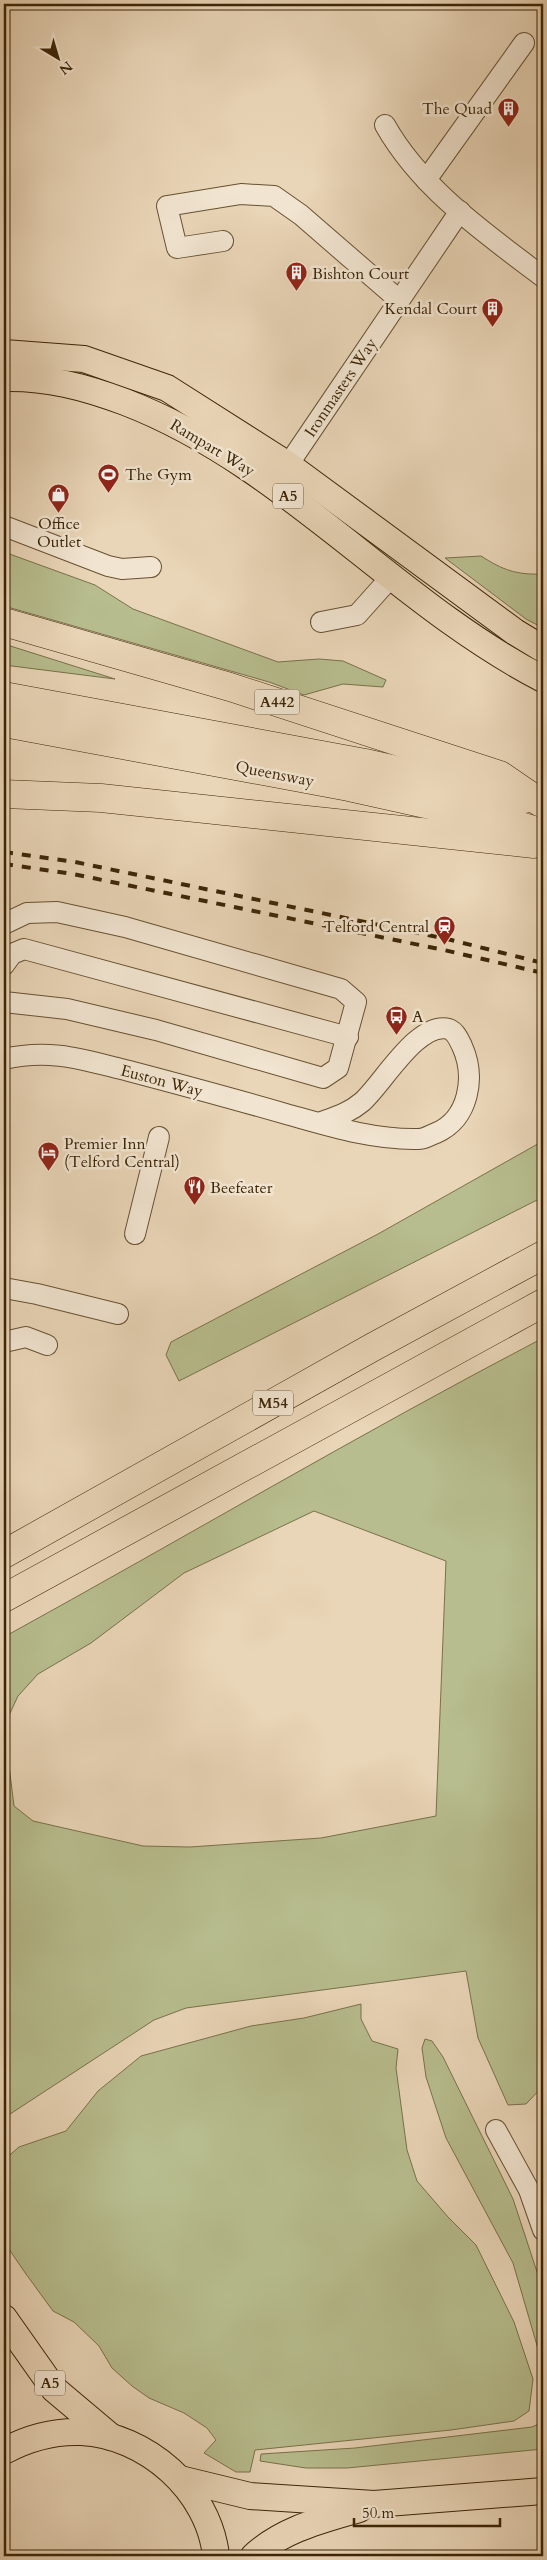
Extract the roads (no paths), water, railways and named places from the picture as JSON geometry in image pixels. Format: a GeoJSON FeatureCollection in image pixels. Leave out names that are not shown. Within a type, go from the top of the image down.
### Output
{"type":"FeatureCollection","features":[{"type":"Feature","properties":{"kind":"highway","name":"A442"},"geometry":{"type":"LineString","coordinates":[[4,622],[230,687],[500,775],[542,803]]}},
{"type":"Feature","properties":{"kind":"highway","name":"Queensway"},"geometry":{"type":"LineString","coordinates":[[4,696],[365,763],[542,803]]}},
{"type":"Feature","properties":{"kind":"highway","name":"Queensway"},"geometry":{"type":"LineString","coordinates":[[4,723],[349,787],[507,822],[543,833]]}},
{"type":"Feature","properties":{"kind":"highway"},"geometry":{"type":"LineString","coordinates":[[4,794],[101,798],[543,844]]}},
{"type":"Feature","properties":{"kind":"highway","name":"M54"},"geometry":{"type":"LineString","coordinates":[[4,1554],[364,1352],[543,1255]]}},
{"type":"Feature","properties":{"kind":"highway","name":"M54"},"geometry":{"type":"LineString","coordinates":[[4,1598],[543,1303]]}},
{"type":"Feature","properties":{"kind":"main road","name":"Rampart Way"},"geometry":{"type":"LineString","coordinates":[[4,353],[84,359],[167,388],[288,465],[515,632],[543,649]]}},
{"type":"Feature","properties":{"kind":"main road","name":"Rampart Way"},"geometry":{"type":"LineString","coordinates":[[4,378],[24,378],[84,386],[158,415],[239,460],[391,578],[462,630],[511,662],[543,679]]}},
{"type":"Feature","properties":{"kind":"main road","name":"A5"},"geometry":{"type":"LineString","coordinates":[[4,2318],[54,2389],[110,2437]]}},
{"type":"Feature","properties":{"kind":"main road"},"geometry":{"type":"LineString","coordinates":[[4,2451],[23,2441],[52,2434],[81,2432],[110,2437],[148,2453],[180,2479],[196,2500],[208,2524],[216,2556]]}},
{"type":"Feature","properties":{"kind":"main road"},"geometry":{"type":"LineString","coordinates":[[180,2479],[250,2496],[374,2504],[543,2491]]}},
{"type":"Feature","properties":{"kind":"main road"},"geometry":{"type":"LineString","coordinates":[[254,2556],[267,2544],[302,2527],[374,2504]]}},
{"type":"Feature","properties":{"kind":"street"},"geometry":{"type":"LineString","coordinates":[[426,180],[524,43]]}},
{"type":"Feature","properties":{"kind":"street"},"geometry":{"type":"LineString","coordinates":[[386,125],[395,143],[426,180],[543,277]]}},
{"type":"Feature","properties":{"kind":"street"},"geometry":{"type":"LineString","coordinates":[[223,241],[177,248],[168,206],[241,194],[274,196],[301,215],[399,300]]}},
{"type":"Feature","properties":{"kind":"street","name":"Ironmasters Way"},"geometry":{"type":"LineString","coordinates":[[288,465],[460,210]]}},
{"type":"Feature","properties":{"kind":"street"},"geometry":{"type":"LineString","coordinates":[[4,526],[108,566],[122,569],[151,568]]}},
{"type":"Feature","properties":{"kind":"street"},"geometry":{"type":"LineString","coordinates":[[320,622],[357,615],[391,578]]}},
{"type":"Feature","properties":{"kind":"street"},"geometry":{"type":"LineString","coordinates":[[4,924],[27,913],[57,912],[125,927],[341,989],[356,1002],[338,1068],[323,1078],[121,1022],[67,1009],[4,1002]]}},
{"type":"Feature","properties":{"kind":"street"},"geometry":{"type":"LineString","coordinates":[[4,965],[12,954],[24,949],[348,1037]]}},
{"type":"Feature","properties":{"kind":"street","name":"Euston Way"},"geometry":{"type":"LineString","coordinates":[[4,1059],[21,1055],[58,1054],[319,1123],[375,1137],[398,1140],[422,1139],[447,1129],[462,1111],[469,1087],[467,1056],[457,1035],[448,1029],[438,1030],[413,1042],[363,1101],[345,1114],[319,1123]]}},
{"type":"Feature","properties":{"kind":"street"},"geometry":{"type":"LineString","coordinates":[[135,1234],[159,1137]]}},
{"type":"Feature","properties":{"kind":"street"},"geometry":{"type":"LineString","coordinates":[[4,1288],[118,1314]]}},
{"type":"Feature","properties":{"kind":"street"},"geometry":{"type":"LineString","coordinates":[[4,1342],[26,1337],[48,1345]]}},
{"type":"Feature","properties":{"kind":"street"},"geometry":{"type":"LineString","coordinates":[[496,2130],[529,2190],[543,2230]]}},
{"type":"Feature","properties":{"kind":"railway"},"geometry":{"type":"LineString","coordinates":[[4,852],[75,862],[447,939],[543,963]]}},
{"type":"Feature","properties":{"kind":"railway"},"geometry":{"type":"LineString","coordinates":[[4,864],[73,874],[444,950],[543,973]]}},
{"type":"Feature","properties":{"kind":"place","name":"The Quad"},"geometry":{"type":"Point","coordinates":[508,127]}},
{"type":"Feature","properties":{"kind":"place","name":"Bishton Court"},"geometry":{"type":"Point","coordinates":[296,292]}},
{"type":"Feature","properties":{"kind":"place","name":"Kendal Court"},"geometry":{"type":"Point","coordinates":[493,327]}},
{"type":"Feature","properties":{"kind":"place","name":"The Gym"},"geometry":{"type":"Point","coordinates":[109,493]}},
{"type":"Feature","properties":{"kind":"place","name":"Office Outlet"},"geometry":{"type":"Point","coordinates":[59,513]}},
{"type":"Feature","properties":{"kind":"place","name":"Telford Central"},"geometry":{"type":"Point","coordinates":[445,945]}},
{"type":"Feature","properties":{"kind":"place","name":"A"},"geometry":{"type":"Point","coordinates":[396,1035]}},
{"type":"Feature","properties":{"kind":"place","name":"Premier Inn (Telford Central)"},"geometry":{"type":"Point","coordinates":[48,1171]}},
{"type":"Feature","properties":{"kind":"place","name":"Beefeater"},"geometry":{"type":"Point","coordinates":[194,1206]}}]}
